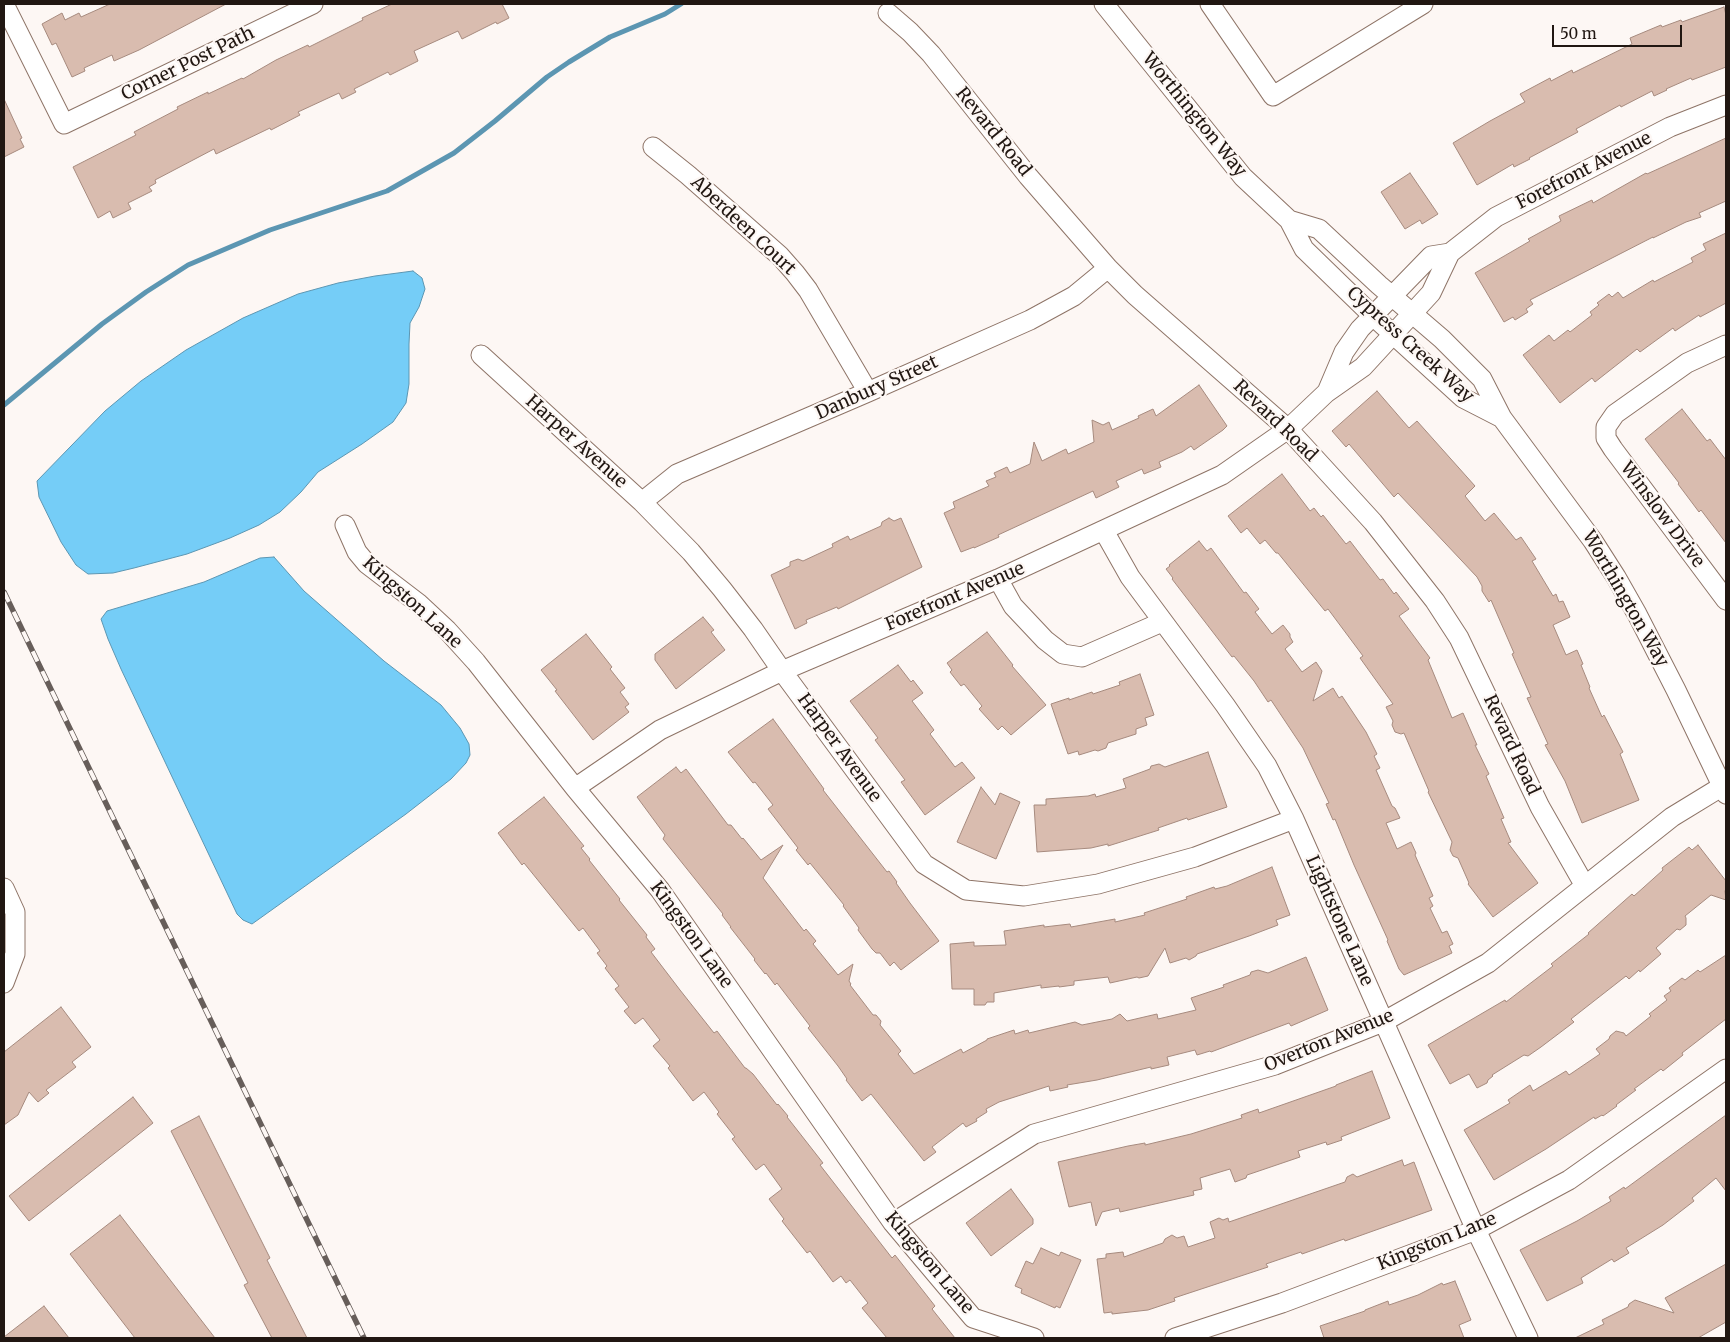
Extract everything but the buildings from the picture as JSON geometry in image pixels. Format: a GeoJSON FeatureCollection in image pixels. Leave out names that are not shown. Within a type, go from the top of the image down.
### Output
{"type":"FeatureCollection","features":[{"type":"Feature","properties":{"kind":"street","name":"Corner Post Path"},"geometry":{"type":"LineString","coordinates":[[4,4],[64,124],[313,4]]}},
{"type":"Feature","properties":{"kind":"street","name":"Worthington Way"},"geometry":{"type":"LineString","coordinates":[[1104,4],[1244,177],[1289,220]]}},
{"type":"Feature","properties":{"kind":"street"},"geometry":{"type":"LineString","coordinates":[[1210,4],[1273,96],[1422,4]]}},
{"type":"Feature","properties":{"kind":"street","name":"Revard Road"},"geometry":{"type":"LineString","coordinates":[[888,13],[931,54],[1028,176],[1108,268],[1135,295],[1288,429],[1372,522],[1435,601],[1459,638],[1540,807],[1585,886]]}},
{"type":"Feature","properties":{"kind":"street","name":"Forefront Avenue"},"geometry":{"type":"LineString","coordinates":[[575,788],[660,730],[782,671],[998,579],[1222,475],[1288,429],[1326,393],[1363,367],[1430,294],[1450,253],[1496,217],[1670,127],[1726,105]]}},
{"type":"Feature","properties":{"kind":"street","name":"Aberdeen Court"},"geometry":{"type":"LineString","coordinates":[[653,147],[688,175],[780,256],[795,273],[808,290],[868,392]]}},
{"type":"Feature","properties":{"kind":"street","name":"Cypress Creek Way"},"geometry":{"type":"LineString","coordinates":[[1289,220],[1319,229],[1442,339],[1482,379],[1502,418]]}},
{"type":"Feature","properties":{"kind":"street","name":"Cypress Creek Way"},"geometry":{"type":"LineString","coordinates":[[1289,220],[1304,249],[1373,316],[1463,398],[1502,418]]}},
{"type":"Feature","properties":{"kind":"street","name":"Forefront Avenue"},"geometry":{"type":"LineString","coordinates":[[1326,393],[1344,352],[1360,329],[1431,256],[1450,253]]}},
{"type":"Feature","properties":{"kind":"street","name":"Danbury Street"},"geometry":{"type":"LineString","coordinates":[[642,502],[677,474],[1030,320],[1074,296],[1108,268]]}},
{"type":"Feature","properties":{"kind":"street","name":"Winslow Drive"},"geometry":{"type":"LineString","coordinates":[[1726,345],[1686,362],[1615,414],[1606,427],[1606,438],[1613,450],[1726,600]]}},
{"type":"Feature","properties":{"kind":"street","name":"Harper Avenue"},"geometry":{"type":"LineString","coordinates":[[481,355],[642,502],[691,552],[753,629],[924,864],[966,890],[1024,896],[1098,884],[1195,857],[1294,819]]}},
{"type":"Feature","properties":{"kind":"street","name":"Worthington Way"},"geometry":{"type":"LineString","coordinates":[[1502,418],[1594,541],[1616,577],[1637,614],[1725,788]]}},
{"type":"Feature","properties":{"kind":"street","name":"Kingston Lane"},"geometry":{"type":"LineString","coordinates":[[345,525],[357,552],[367,564],[418,603],[447,630],[476,662],[575,788],[660,890],[893,1223],[973,1318],[1034,1338]]}},
{"type":"Feature","properties":{"kind":"street","name":"Lightstone Lane"},"geometry":{"type":"LineString","coordinates":[[1104,531],[1130,577],[1225,705],[1266,766],[1294,819],[1476,1230],[1528,1338]]}},
{"type":"Feature","properties":{"kind":"street"},"geometry":{"type":"LineString","coordinates":[[998,579],[1013,606],[1045,640],[1063,654],[1082,656],[1162,622]]}},
{"type":"Feature","properties":{"kind":"street","name":"Overton Avenue"},"geometry":{"type":"LineString","coordinates":[[893,1223],[1034,1134],[1275,1065],[1384,1022],[1488,963],[1672,817],[1725,788]]}},
{"type":"Feature","properties":{"kind":"street"},"geometry":{"type":"LineString","coordinates":[[4,888],[15,912],[15,954],[4,983]]}},
{"type":"Feature","properties":{"kind":"street","name":"Kingston Lane"},"geometry":{"type":"LineString","coordinates":[[1175,1338],[1282,1302],[1476,1230],[1569,1180],[1726,1069]]}},
{"type":"Feature","properties":{"kind":"water"},"geometry":{"type":"Polygon","coordinates":[[[413,271],[422,278],[425,289],[419,307],[410,323],[409,384],[406,403],[393,422],[318,472],[280,512],[259,525],[187,554],[113,573],[88,574],[76,565],[61,542],[39,497],[37,481],[105,411],[141,381],[186,350],[243,318],[298,294],[338,283],[413,271]]]}},
{"type":"Feature","properties":{"kind":"water"},"geometry":{"type":"Polygon","coordinates":[[[274,557],[304,591],[384,661],[441,705],[460,728],[469,744],[470,755],[466,763],[451,779],[406,814],[252,924],[243,920],[237,914],[121,669],[101,619],[107,611],[204,582],[260,558],[274,557]]]}},
{"type":"Feature","properties":{"kind":"waterway"},"geometry":{"type":"LineString","coordinates":[[4,405],[102,324],[188,265],[270,230],[387,191],[454,153],[547,77],[569,62],[610,37],[665,14],[681,4]]}},
{"type":"Feature","properties":{"kind":"railway"},"geometry":{"type":"LineString","coordinates":[[4,592],[364,1338]]}}]}
